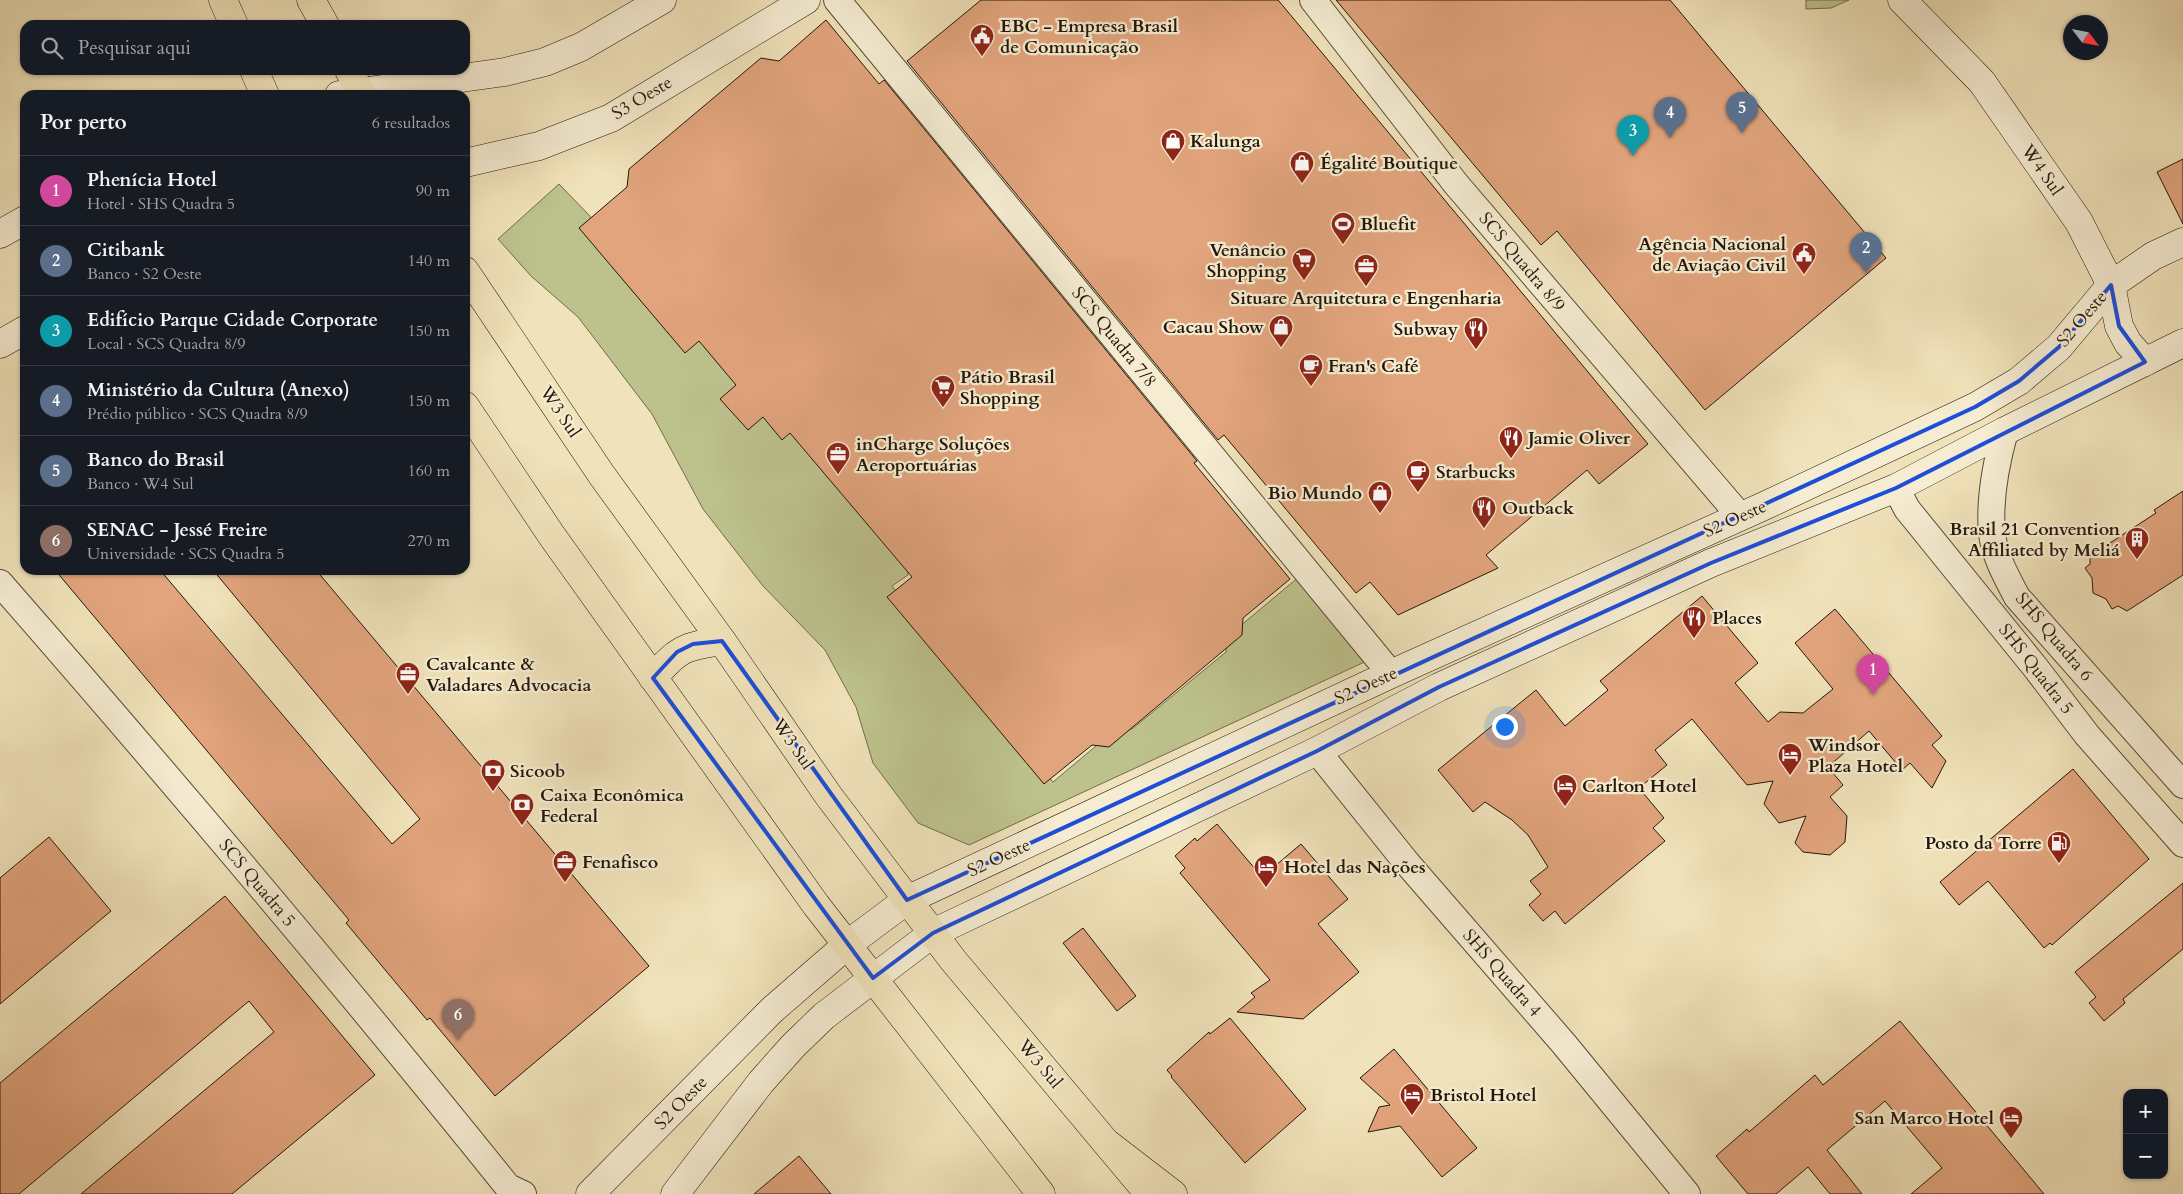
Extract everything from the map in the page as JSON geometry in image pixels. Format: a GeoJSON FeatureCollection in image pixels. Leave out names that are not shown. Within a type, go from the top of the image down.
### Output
{"type":"FeatureCollection","features":[{"type":"Feature","properties":{"kind":"main road"},"geometry":{"type":"LineString","coordinates":[[223,0],[232,20]]}},
{"type":"Feature","properties":{"kind":"main road"},"geometry":{"type":"LineString","coordinates":[[311,0],[322,20]]}},
{"type":"Feature","properties":{"kind":"main road"},"geometry":{"type":"LineString","coordinates":[[353,88],[505,72],[545,62],[581,47],[662,0]]}},
{"type":"Feature","properties":{"kind":"main road","name":"S3 Oeste"},"geometry":{"type":"LineString","coordinates":[[470,162],[539,146],[611,118],[806,0]]}},
{"type":"Feature","properties":{"kind":"main road","name":"W4 Sul"},"geometry":{"type":"LineString","coordinates":[[1902,0],[1982,82],[2079,222],[2110,285],[2119,326],[2128,343],[2145,362]]}},
{"type":"Feature","properties":{"kind":"main road"},"geometry":{"type":"LineString","coordinates":[[256,75],[263,90]]}},
{"type":"Feature","properties":{"kind":"main road"},"geometry":{"type":"LineString","coordinates":[[0,234],[20,223]]}},
{"type":"Feature","properties":{"kind":"main road","name":"S2 Oeste"},"geometry":{"type":"LineString","coordinates":[[590,1194],[772,1010],[848,944],[907,900],[1391,674],[1975,407],[2019,381],[2059,347],[2110,285],[2153,256],[2183,242]]}},
{"type":"Feature","properties":{"kind":"main road","name":"W3 Sul"},"geometry":{"type":"LineString","coordinates":[[470,278],[601,474],[722,641],[828,795],[932,933],[1149,1194]]}},
{"type":"Feature","properties":{"kind":"main road"},"geometry":{"type":"LineString","coordinates":[[0,344],[20,333]]}},
{"type":"Feature","properties":{"kind":"main road","name":"S2 Oeste"},"geometry":{"type":"LineString","coordinates":[[676,1194],[761,1082],[793,1046],[824,1016],[932,933],[1317,751],[1439,687],[1711,563],[1896,488],[2183,343]]}},
{"type":"Feature","properties":{"kind":"main road"},"geometry":{"type":"LineString","coordinates":[[470,413],[552,536],[816,905],[1041,1194]]}},
{"type":"Feature","properties":{"kind":"main road"},"geometry":{"type":"LineString","coordinates":[[1896,488],[1895,476],[1901,462],[1909,452],[1948,419]]}},
{"type":"Feature","properties":{"kind":"main road"},"geometry":{"type":"LineString","coordinates":[[653,678],[676,652],[693,644],[722,641]]}},
{"type":"Feature","properties":{"kind":"main road"},"geometry":{"type":"LineString","coordinates":[[1108,1144],[1173,1194]]}},
{"type":"Feature","properties":{"kind":"street","name":"SCS Quadra 7/8"},"geometry":{"type":"LineString","coordinates":[[837,0],[1391,674]]}},
{"type":"Feature","properties":{"kind":"street","name":"SCS Quadra 8/9"},"geometry":{"type":"LineString","coordinates":[[1313,0],[1456,184],[1740,516]]}},
{"type":"Feature","properties":{"kind":"street","name":"SHS Quadra 6"},"geometry":{"type":"LineString","coordinates":[[2006,431],[1997,460],[1992,534],[2003,571],[2017,597],[2183,785]]}},
{"type":"Feature","properties":{"kind":"street","name":"SHS Quadra 5"},"geometry":{"type":"LineString","coordinates":[[1896,488],[1907,510],[2035,667],[2087,735],[2183,844]]}},
{"type":"Feature","properties":{"kind":"street","name":"SCS Quadra 5"},"geometry":{"type":"LineString","coordinates":[[0,583],[138,741],[513,1192]]}},
{"type":"Feature","properties":{"kind":"street","name":"SHS Quadra 4"},"geometry":{"type":"LineString","coordinates":[[1317,751],[1407,863],[1564,1044],[1687,1194]]}},
{"type":"Feature","properties":{"kind":"highlighted area"},"geometry":{"type":"Polygon","coordinates":[[[2111,285],[2119,326],[2145,362],[1896,488],[1711,563],[1439,687],[1317,751],[933,933],[873,978],[653,678],[677,652],[693,644],[722,641],[907,900],[1975,407],[2019,381],[2059,347],[2111,285]]]}},
{"type":"Feature","properties":{"kind":"green space"},"geometry":{"type":"Polygon","coordinates":[[[1806,0],[1849,0],[1831,8],[1806,9],[1806,0]]]}},
{"type":"Feature","properties":{"kind":"green space"},"geometry":{"type":"Polygon","coordinates":[[[559,184],[588,214],[690,336],[729,335],[906,554],[908,575],[892,586],[1053,782],[1115,730],[1132,729],[1226,652],[1227,637],[1300,576],[1371,659],[969,845],[918,823],[873,763],[856,707],[825,650],[763,586],[703,509],[652,414],[578,317],[531,276],[498,239],[559,184]]]}},
{"type":"Feature","properties":{"kind":"building","name":"Venâncio Shopping"},"geometry":{"type":"Polygon","coordinates":[[[981,0],[1278,0],[1648,444],[1599,484],[1587,470],[1486,555],[1498,568],[1398,615],[1370,582],[1356,593],[1224,435],[1218,440],[907,61],[981,0]]]}},
{"type":"Feature","properties":{"kind":"building"},"geometry":{"type":"Polygon","coordinates":[[[1336,0],[1670,0],[1886,258],[1705,410],[1557,231],[1541,245],[1336,0]]]}},
{"type":"Feature","properties":{"kind":"building","name":"Pátio Brasil Shopping"},"geometry":{"type":"Polygon","coordinates":[[[826,20],[879,84],[884,80],[1197,461],[1194,463],[1290,579],[1243,618],[1242,635],[1109,747],[1092,745],[1044,784],[887,597],[912,577],[790,433],[782,440],[763,417],[748,430],[720,399],[736,385],[699,341],[685,353],[579,228],[627,187],[629,169],[761,58],[779,61],[826,20]]]}},
{"type":"Feature","properties":{"kind":"building"},"geometry":{"type":"Polygon","coordinates":[[[2183,159],[2183,224],[2157,172],[2183,159]]]}},
{"type":"Feature","properties":{"kind":"building","name":"Brasil 21 Convention Affiliated by Meliá"},"geometry":{"type":"Polygon","coordinates":[[[2183,491],[2183,575],[2127,611],[2118,606],[2112,609],[2106,599],[2093,593],[2092,578],[2085,568],[2090,564],[2090,556],[2156,513],[2154,510],[2183,491]]]}},
{"type":"Feature","properties":{"kind":"building"},"geometry":{"type":"Polygon","coordinates":[[[59,575],[164,575],[392,844],[420,819],[217,575],[320,575],[649,966],[495,1096],[430,1018],[427,1020],[346,923],[349,920],[59,575]]]}},
{"type":"Feature","properties":{"kind":"building"},"geometry":{"type":"Polygon","coordinates":[[[1702,596],[1758,663],[1735,683],[1768,722],[1780,712],[1803,713],[1833,689],[1795,643],[1835,609],[1942,736],[1932,745],[1946,761],[1932,788],[1910,763],[1902,770],[1869,731],[1828,767],[1843,785],[1830,797],[1847,816],[1845,842],[1830,855],[1803,852],[1795,843],[1806,816],[1779,823],[1764,804],[1773,781],[1747,785],[1692,719],[1655,750],[1667,765],[1639,788],[1664,818],[1653,828],[1665,841],[1565,924],[1555,911],[1543,921],[1529,905],[1541,894],[1530,881],[1548,867],[1528,835],[1512,820],[1485,802],[1473,812],[1438,770],[1536,690],[1565,726],[1608,690],[1600,681],[1702,596]]]}},
{"type":"Feature","properties":{"kind":"building","name":"Posto da Torre"},"geometry":{"type":"Polygon","coordinates":[[[2073,769],[2149,859],[2052,945],[2050,943],[2044,948],[1988,881],[1959,905],[1940,882],[2073,769]]]}},
{"type":"Feature","properties":{"kind":"building","name":"Hotel das Nações"},"geometry":{"type":"Polygon","coordinates":[[[1217,824],[1262,877],[1301,844],[1348,899],[1318,924],[1359,972],[1303,1019],[1237,1012],[1255,997],[1251,993],[1270,980],[1180,873],[1185,868],[1175,856],[1195,838],[1197,841],[1217,824]]]}},
{"type":"Feature","properties":{"kind":"building"},"geometry":{"type":"Polygon","coordinates":[[[49,837],[111,911],[0,1004],[0,878],[49,837]]]}},
{"type":"Feature","properties":{"kind":"building"},"geometry":{"type":"Polygon","coordinates":[[[2183,883],[2183,949],[2123,999],[2125,1003],[2104,1021],[2089,1003],[2096,997],[2075,972],[2183,883]]]}},
{"type":"Feature","properties":{"kind":"building"},"geometry":{"type":"Polygon","coordinates":[[[225,896],[375,1075],[232,1194],[81,1194],[274,1032],[249,1001],[19,1194],[0,1194],[0,1083],[225,896]]]}},
{"type":"Feature","properties":{"kind":"building"},"geometry":{"type":"Polygon","coordinates":[[[1083,928],[1136,996],[1117,1011],[1063,943],[1083,928]]]}},
{"type":"Feature","properties":{"kind":"building"},"geometry":{"type":"Polygon","coordinates":[[[1230,1018],[1306,1109],[1245,1163],[1167,1070],[1209,1032],[1210,1034],[1230,1018]]]}},
{"type":"Feature","properties":{"kind":"building"},"geometry":{"type":"Polygon","coordinates":[[[1900,1021],[2044,1194],[1911,1194],[1942,1168],[1885,1101],[1827,1150],[1862,1194],[1830,1194],[1808,1167],[1776,1194],[1748,1194],[1716,1156],[1747,1129],[1749,1132],[1815,1075],[1823,1085],[1900,1021]]]}},
{"type":"Feature","properties":{"kind":"building","name":"Bristol Hotel"},"geometry":{"type":"Polygon","coordinates":[[[1394,1049],[1477,1148],[1442,1177],[1400,1126],[1368,1132],[1379,1107],[1390,1105],[1360,1078],[1394,1049]]]}},
{"type":"Feature","properties":{"kind":"building"},"geometry":{"type":"Polygon","coordinates":[[[799,1156],[831,1194],[754,1194],[799,1156]]]}},
{"type":"Feature","properties":{"kind":"place","name":"EBC - Empresa Brasil de Comunicação"},"geometry":{"type":"Point","coordinates":[982,57]}},
{"type":"Feature","properties":{"kind":"place","name":"Banco do Brasil"},"geometry":{"type":"Point","coordinates":[1742,133]}},
{"type":"Feature","properties":{"kind":"place","name":"Ministério da Cultura (Anexo)"},"geometry":{"type":"Point","coordinates":[1670,138]}},
{"type":"Feature","properties":{"kind":"place","name":"Edifício Parque Cidade Corporate"},"geometry":{"type":"Point","coordinates":[1633,156]}},
{"type":"Feature","properties":{"kind":"place","name":"Kalunga"},"geometry":{"type":"Point","coordinates":[1173,162]}},
{"type":"Feature","properties":{"kind":"place","name":"Égalité Boutique"},"geometry":{"type":"Point","coordinates":[1302,184]}},
{"type":"Feature","properties":{"kind":"place","name":"Bluefit"},"geometry":{"type":"Point","coordinates":[1343,245]}},
{"type":"Feature","properties":{"kind":"place","name":"Citibank"},"geometry":{"type":"Point","coordinates":[1866,273]}},
{"type":"Feature","properties":{"kind":"place","name":"Agência Nacional de Aviação Civil"},"geometry":{"type":"Point","coordinates":[1804,275]}},
{"type":"Feature","properties":{"kind":"place","name":"Venâncio Shopping"},"geometry":{"type":"Point","coordinates":[1304,281]}},
{"type":"Feature","properties":{"kind":"place","name":"Situare Arquitetura e Engenharia"},"geometry":{"type":"Point","coordinates":[1366,287]}},
{"type":"Feature","properties":{"kind":"place","name":"Cacau Show"},"geometry":{"type":"Point","coordinates":[1281,348]}},
{"type":"Feature","properties":{"kind":"place","name":"Subway"},"geometry":{"type":"Point","coordinates":[1476,350]}},
{"type":"Feature","properties":{"kind":"place","name":"Fran's Café"},"geometry":{"type":"Point","coordinates":[1311,387]}},
{"type":"Feature","properties":{"kind":"place","name":"Pátio Brasil Shopping"},"geometry":{"type":"Point","coordinates":[943,408]}},
{"type":"Feature","properties":{"kind":"place","name":"Jamie Oliver"},"geometry":{"type":"Point","coordinates":[1511,459]}},
{"type":"Feature","properties":{"kind":"place","name":"inCharge Soluções Aeroportuárias"},"geometry":{"type":"Point","coordinates":[838,475]}},
{"type":"Feature","properties":{"kind":"place","name":"Starbucks"},"geometry":{"type":"Point","coordinates":[1418,493]}},
{"type":"Feature","properties":{"kind":"place","name":"Bio Mundo"},"geometry":{"type":"Point","coordinates":[1380,514]}},
{"type":"Feature","properties":{"kind":"place","name":"Outback"},"geometry":{"type":"Point","coordinates":[1484,529]}},
{"type":"Feature","properties":{"kind":"place","name":"Brasil 21 Convention Affiliated by Meliá"},"geometry":{"type":"Point","coordinates":[2137,560]}},
{"type":"Feature","properties":{"kind":"place","name":"Places"},"geometry":{"type":"Point","coordinates":[1694,639]}},
{"type":"Feature","properties":{"kind":"place","name":"Cavalcante & Valadares Advocacia"},"geometry":{"type":"Point","coordinates":[408,695]}},
{"type":"Feature","properties":{"kind":"place","name":"Phenícia Hotel"},"geometry":{"type":"Point","coordinates":[1873,695]}},
{"type":"Feature","properties":{"kind":"place","name":"Windsor Plaza Hotel"},"geometry":{"type":"Point","coordinates":[1790,776]}},
{"type":"Feature","properties":{"kind":"place","name":"Sicoob"},"geometry":{"type":"Point","coordinates":[493,792]}},
{"type":"Feature","properties":{"kind":"place","name":"Carlton Hotel"},"geometry":{"type":"Point","coordinates":[1565,807]}},
{"type":"Feature","properties":{"kind":"place","name":"Caixa Econômica Federal"},"geometry":{"type":"Point","coordinates":[522,826]}},
{"type":"Feature","properties":{"kind":"place","name":"Posto da Torre"},"geometry":{"type":"Point","coordinates":[2059,864]}},
{"type":"Feature","properties":{"kind":"place","name":"Fenafisco"},"geometry":{"type":"Point","coordinates":[565,883]}},
{"type":"Feature","properties":{"kind":"place","name":"Hotel das Nações"},"geometry":{"type":"Point","coordinates":[1266,888]}},
{"type":"Feature","properties":{"kind":"place","name":"SENAC - Jessé Freire"},"geometry":{"type":"Point","coordinates":[458,1040]}},
{"type":"Feature","properties":{"kind":"place","name":"Bristol Hotel"},"geometry":{"type":"Point","coordinates":[1412,1116]}},
{"type":"Feature","properties":{"kind":"place","name":"San Marco Hotel"},"geometry":{"type":"Point","coordinates":[2011,1139]}}]}
